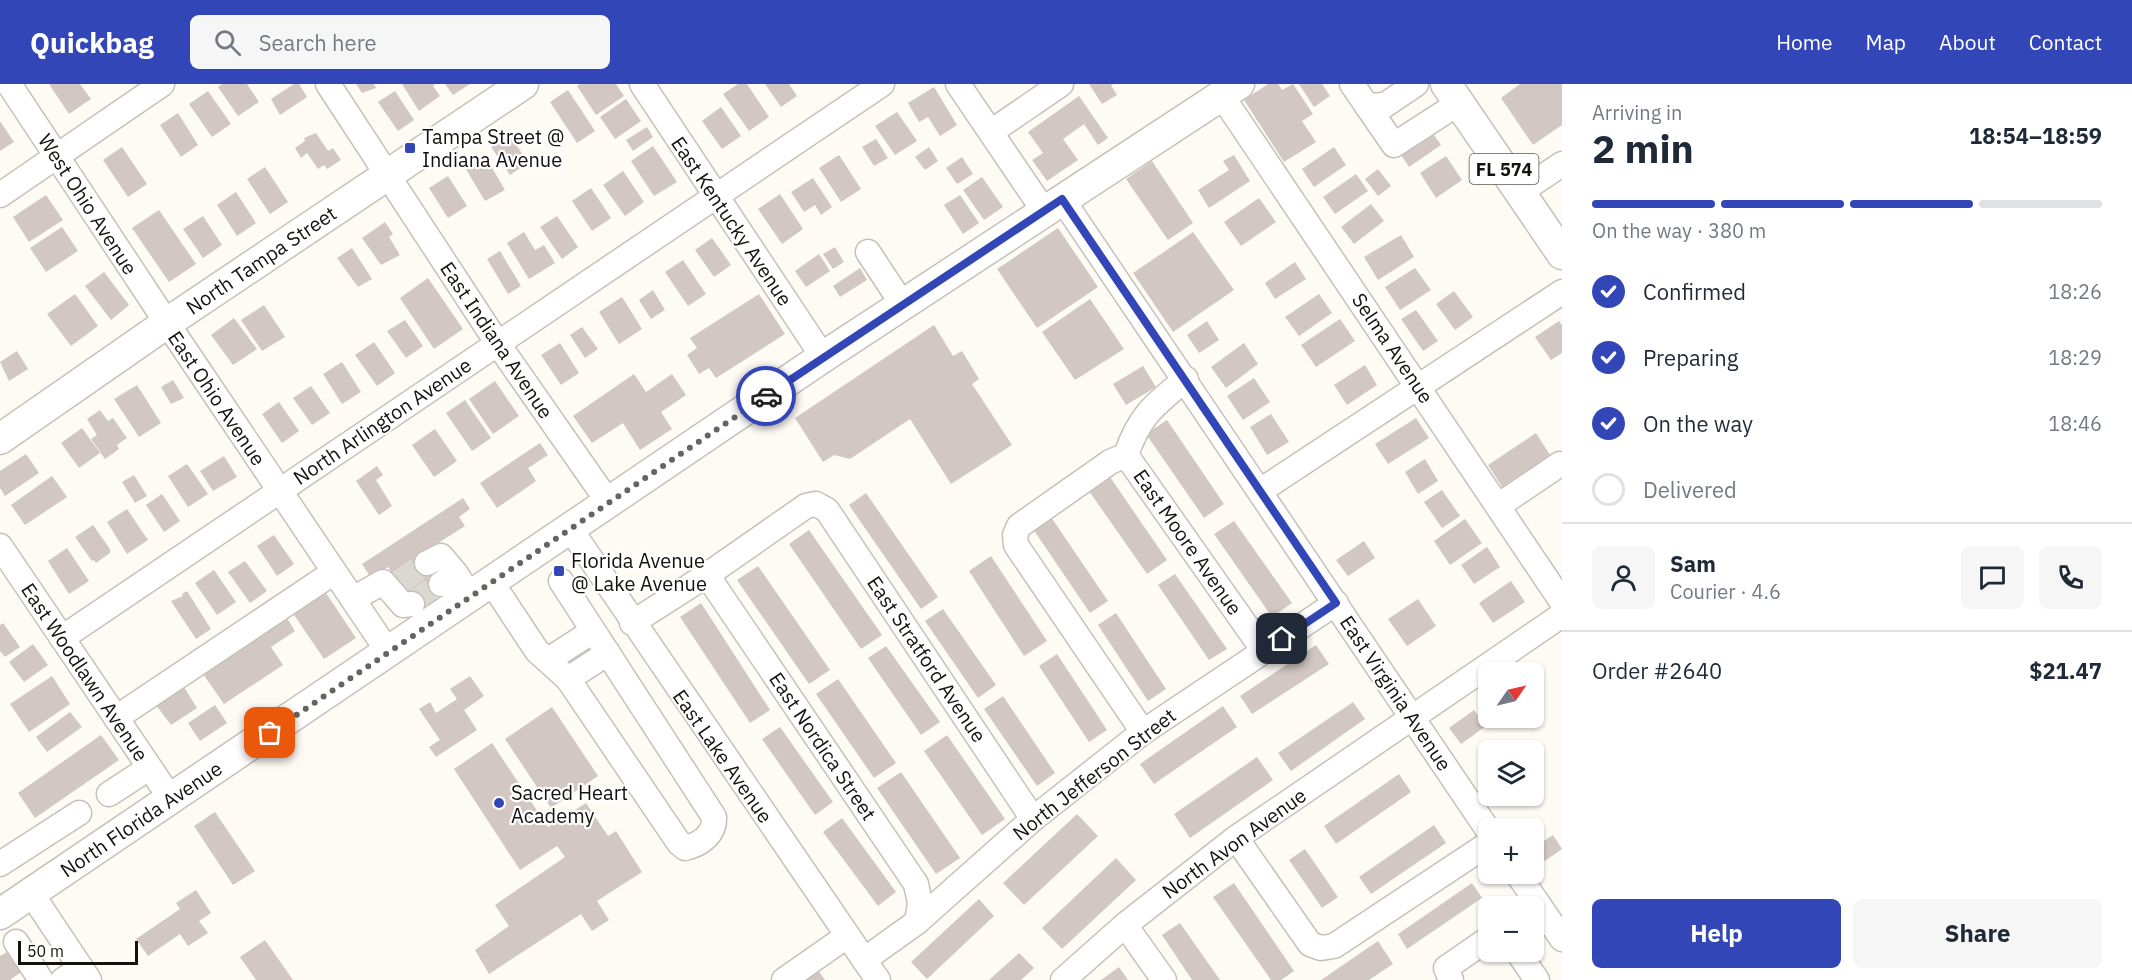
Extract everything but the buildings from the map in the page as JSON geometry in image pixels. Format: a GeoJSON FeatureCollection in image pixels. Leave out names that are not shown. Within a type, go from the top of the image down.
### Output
{"type":"FeatureCollection","features":[{"type":"Feature","properties":{"kind":"main road","name":"North Tampa Street"},"geometry":{"type":"LineString","coordinates":[[0,439],[166,323],[523,84]]}},
{"type":"Feature","properties":{"kind":"main road","name":"North Florida Avenue"},"geometry":{"type":"LineString","coordinates":[[0,914],[389,653],[465,584],[571,530],[823,357],[1230,90]]}},
{"type":"Feature","properties":{"kind":"main road","name":"FL 574"},"geometry":{"type":"LineString","coordinates":[[1453,94],[1562,254]]}},
{"type":"Feature","properties":{"kind":"street","name":"West Ohio Avenue"},"geometry":{"type":"LineString","coordinates":[[9,84],[166,323]]}},
{"type":"Feature","properties":{"kind":"street"},"geometry":{"type":"LineString","coordinates":[[0,195],[162,84]]}},
{"type":"Feature","properties":{"kind":"street","name":"East Indiana Avenue"},"geometry":{"type":"LineString","coordinates":[[328,84],[498,344],[609,503]]}},
{"type":"Feature","properties":{"kind":"street","name":"East Kentucky Avenue"},"geometry":{"type":"LineString","coordinates":[[642,84],[823,357]]}},
{"type":"Feature","properties":{"kind":"street","name":"North Arlington Avenue"},"geometry":{"type":"LineString","coordinates":[[62,638],[882,84]]}},
{"type":"Feature","properties":{"kind":"street","name":"East Virginia Avenue"},"geometry":{"type":"LineString","coordinates":[[958,84],[991,132],[1053,205],[1186,379],[1480,818]]}},
{"type":"Feature","properties":{"kind":"street"},"geometry":{"type":"LineString","coordinates":[[991,132],[1061,84]]}},
{"type":"Feature","properties":{"kind":"street"},"geometry":{"type":"LineString","coordinates":[[1352,84],[1394,145],[1453,94]]}},
{"type":"Feature","properties":{"kind":"street"},"geometry":{"type":"LineString","coordinates":[[1367,106],[1384,105],[1413,85]]}},
{"type":"Feature","properties":{"kind":"street","name":"Selma Avenue"},"geometry":{"type":"LineString","coordinates":[[1230,90],[1418,386],[1562,602]]}},
{"type":"Feature","properties":{"kind":"street"},"geometry":{"type":"LineString","coordinates":[[1520,192],[1562,164]]}},
{"type":"Feature","properties":{"kind":"street"},"geometry":{"type":"LineString","coordinates":[[868,252],[903,305]]}},
{"type":"Feature","properties":{"kind":"street"},"geometry":{"type":"LineString","coordinates":[[1260,491],[1562,292]]}},
{"type":"Feature","properties":{"kind":"street","name":"East Ohio Avenue"},"geometry":{"type":"LineString","coordinates":[[166,323],[389,653]]}},
{"type":"Feature","properties":{"kind":"street","name":"East Moore Avenue"},"geometry":{"type":"LineString","coordinates":[[1186,379],[1149,409],[1134,431],[1126,454],[1264,651]]}},
{"type":"Feature","properties":{"kind":"street"},"geometry":{"type":"LineString","coordinates":[[1126,454],[1110,462],[1019,526],[1015,535],[1016,545],[1143,732]]}},
{"type":"Feature","properties":{"kind":"street"},"geometry":{"type":"LineString","coordinates":[[1498,506],[1560,464]]}},
{"type":"Feature","properties":{"kind":"street","name":"East Stratford Avenue"},"geometry":{"type":"LineString","coordinates":[[707,575],[807,506],[816,504],[827,510],[1034,819]]}},
{"type":"Feature","properties":{"kind":"street","name":"East Lake Avenue"},"geometry":{"type":"LineString","coordinates":[[571,530],[632,623],[878,980]]}},
{"type":"Feature","properties":{"kind":"street","name":"East Woodlawn Avenue"},"geometry":{"type":"LineString","coordinates":[[0,546],[171,799]]}},
{"type":"Feature","properties":{"kind":"street"},"geometry":{"type":"LineString","coordinates":[[427,563],[441,556],[465,584],[568,679],[679,843],[685,848],[693,846],[711,834],[715,826],[714,817],[561,581]]}},
{"type":"Feature","properties":{"kind":"street"},"geometry":{"type":"LineString","coordinates":[[116,718],[334,572]]}},
{"type":"Feature","properties":{"kind":"street"},"geometry":{"type":"LineString","coordinates":[[632,623],[707,575]]}},
{"type":"Feature","properties":{"kind":"street","name":"East Nordica Street"},"geometry":{"type":"LineString","coordinates":[[707,575],[916,884],[920,903],[917,922]]}},
{"type":"Feature","properties":{"kind":"street"},"geometry":{"type":"LineString","coordinates":[[353,600],[384,582],[394,586],[403,605],[412,604]]}},
{"type":"Feature","properties":{"kind":"street","name":"North Jefferson Street"},"geometry":{"type":"LineString","coordinates":[[864,960],[917,922],[1034,819],[1143,732],[1336,603]]}},
{"type":"Feature","properties":{"kind":"street","name":"North Avon Avenue"},"geometry":{"type":"LineString","coordinates":[[1063,980],[1125,925],[1236,838],[1562,615]]}},
{"type":"Feature","properties":{"kind":"street"},"geometry":{"type":"LineString","coordinates":[[548,660],[593,631]]}},
{"type":"Feature","properties":{"kind":"street"},"geometry":{"type":"LineString","coordinates":[[568,679],[608,653]]}},
{"type":"Feature","properties":{"kind":"street"},"geometry":{"type":"LineString","coordinates":[[109,794],[149,768]]}},
{"type":"Feature","properties":{"kind":"street"},"geometry":{"type":"LineString","coordinates":[[0,864],[79,813]]}},
{"type":"Feature","properties":{"kind":"street"},"geometry":{"type":"LineString","coordinates":[[1236,838],[1310,944],[1321,948],[1334,946],[1478,851]]}},
{"type":"Feature","properties":{"kind":"street"},"geometry":{"type":"LineString","coordinates":[[31,893],[78,976]]}},
{"type":"Feature","properties":{"kind":"street"},"geometry":{"type":"LineString","coordinates":[[1544,917],[1562,939]]}},
{"type":"Feature","properties":{"kind":"street"},"geometry":{"type":"LineString","coordinates":[[1125,925],[1164,980]]}},
{"type":"Feature","properties":{"kind":"street"},"geometry":{"type":"LineString","coordinates":[[784,980],[847,936]]}},
{"type":"Feature","properties":{"kind":"street"},"geometry":{"type":"LineString","coordinates":[[16,942],[41,980]]}},
{"type":"Feature","properties":{"kind":"street"},"geometry":{"type":"LineString","coordinates":[[1451,980],[1446,968],[1478,946]]}},
{"type":"Feature","properties":{"kind":"street"},"geometry":{"type":"LineString","coordinates":[[1525,962],[1537,980]]}},
{"type":"Feature","properties":{"kind":"tunnel"},"geometry":{"type":"LineString","coordinates":[[398,583],[427,563]]}},
{"type":"Feature","properties":{"kind":"tunnel"},"geometry":{"type":"LineString","coordinates":[[412,604],[441,584]]}},
{"type":"Feature","properties":{"kind":"way so far"},"geometry":{"type":"LineString","coordinates":[[270,733],[766,396]]}},
{"type":"Feature","properties":{"kind":"place","name":"Tampa Street @ Indiana Avenue"},"geometry":{"type":"Point","coordinates":[410,148]}},
{"type":"Feature","properties":{"kind":"place","name":"Florida Avenue @ Lake Avenue"},"geometry":{"type":"Point","coordinates":[559,571]}},
{"type":"Feature","properties":{"kind":"place","name":"Sacred Heart Academy"},"geometry":{"type":"Point","coordinates":[499,803]}},
{"type":"Feature","properties":{"kind":"route"},"geometry":{"type":"LineString","coordinates":[[766,396],[1062,199],[1336,603],[1282,639]]}}]}
